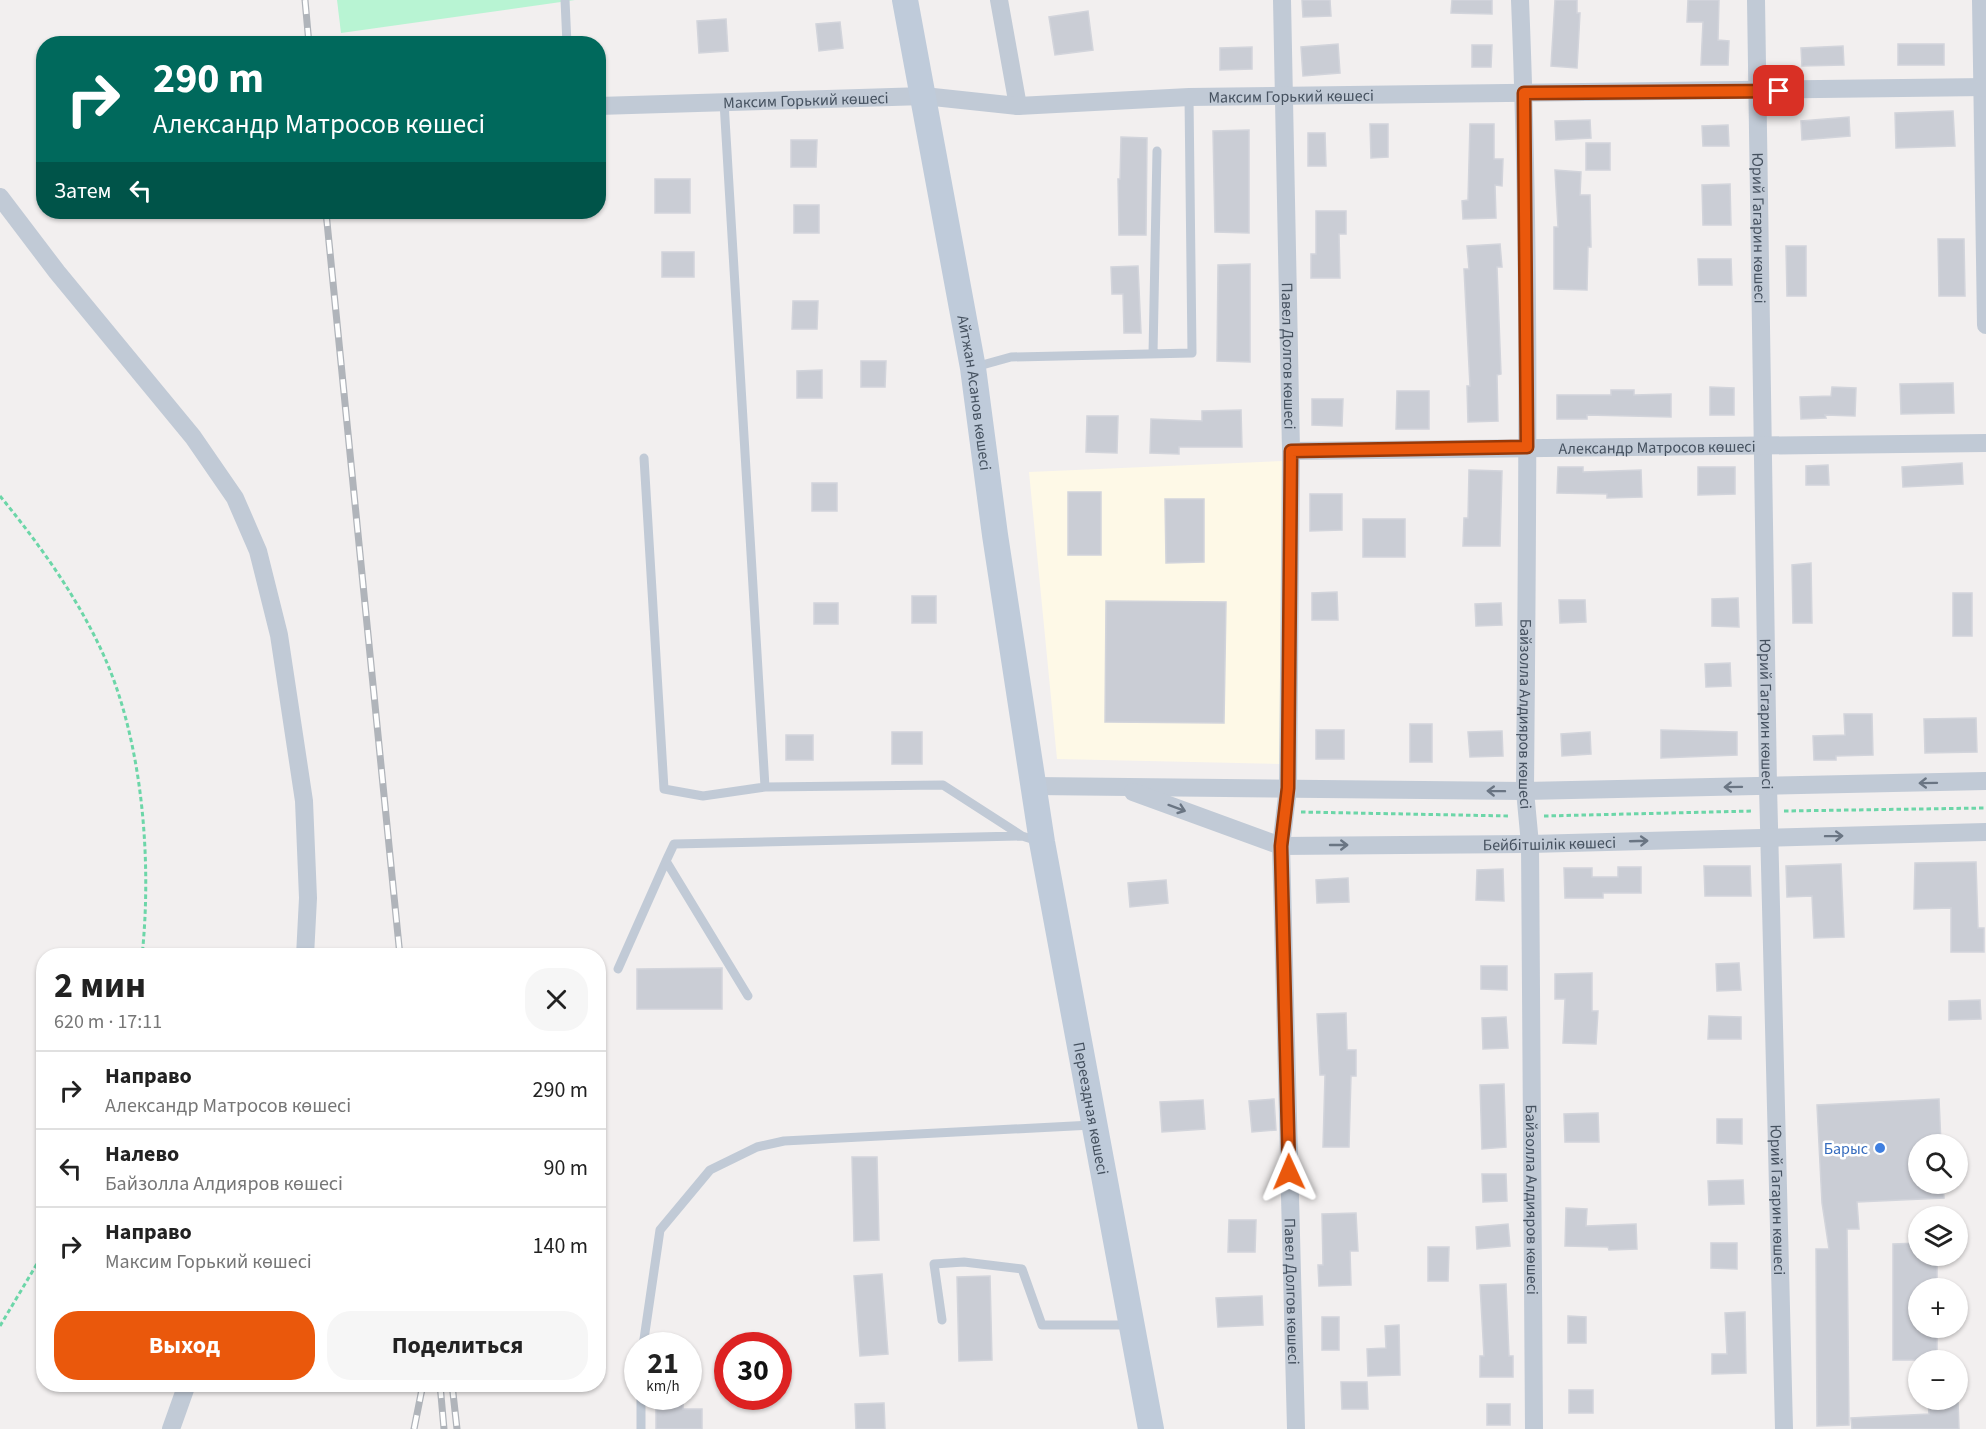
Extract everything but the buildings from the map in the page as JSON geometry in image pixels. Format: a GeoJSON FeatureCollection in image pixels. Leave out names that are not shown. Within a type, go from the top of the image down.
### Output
{"type":"FeatureCollection","features":[{"type":"Feature","properties":{"kind":"street","name":"Айтжан Асанов көшесі"},"geometry":{"type":"LineString","coordinates":[[905,0],[973,368],[994,535],[1034,786]]}},
{"type":"Feature","properties":{"kind":"street"},"geometry":{"type":"LineString","coordinates":[[999,0],[1018,106]]}},
{"type":"Feature","properties":{"kind":"street","name":"Павел Долгов көшесі"},"geometry":{"type":"LineString","coordinates":[[1282,0],[1291,451],[1288,788],[1281,846],[1296,1429]]}},
{"type":"Feature","properties":{"kind":"street","name":"Байзолла Алдияров көшесі"},"geometry":{"type":"LineString","coordinates":[[1520,0],[1524,93],[1527,447],[1526,791],[1530,844],[1534,1429]]}},
{"type":"Feature","properties":{"kind":"street","name":"Юрий Гагарин көшесі"},"geometry":{"type":"LineString","coordinates":[[1755,0],[1768,811],[1784,1429]]}},
{"type":"Feature","properties":{"kind":"street"},"geometry":{"type":"LineString","coordinates":[[1981,0],[1986,325]]}},
{"type":"Feature","properties":{"kind":"street","name":"Максим Горький көшесі"},"geometry":{"type":"LineString","coordinates":[[606,106],[924,96],[1018,106],[1189,97],[1984,87]]}},
{"type":"Feature","properties":{"kind":"street"},"geometry":{"type":"LineString","coordinates":[[0,197],[57,272],[193,437],[235,498],[258,551],[279,635],[304,801],[308,898],[305,948]]}},
{"type":"Feature","properties":{"kind":"street","name":"Александр Матросов көшесі"},"geometry":{"type":"LineString","coordinates":[[1291,451],[1986,443]]}},
{"type":"Feature","properties":{"kind":"street","name":"Бейбітшілік көшесі"},"geometry":{"type":"LineString","coordinates":[[1034,786],[1526,791],[1986,782]]}},
{"type":"Feature","properties":{"kind":"street","name":"Переездная көшесі"},"geometry":{"type":"LineString","coordinates":[[1034,786],[1032,839],[1095,1125],[1151,1429]]}},
{"type":"Feature","properties":{"kind":"street","name":"Бейбітшілік көшесі"},"geometry":{"type":"LineString","coordinates":[[1122,788],[1281,846],[1530,844],[1986,832]]}},
{"type":"Feature","properties":{"kind":"street"},"geometry":{"type":"LineString","coordinates":[[171,1429],[184,1392]]}},
{"type":"Feature","properties":{"kind":"lane"},"geometry":{"type":"LineString","coordinates":[[565,0],[567,36]]}},
{"type":"Feature","properties":{"kind":"lane"},"geometry":{"type":"LineString","coordinates":[[973,368],[1011,357],[1191,353],[1189,97]]}},
{"type":"Feature","properties":{"kind":"lane"},"geometry":{"type":"LineString","coordinates":[[724,102],[765,787]]}},
{"type":"Feature","properties":{"kind":"lane"},"geometry":{"type":"LineString","coordinates":[[1153,354],[1157,151]]}},
{"type":"Feature","properties":{"kind":"lane"},"geometry":{"type":"LineString","coordinates":[[644,458],[664,789],[703,796],[765,787],[943,785],[1032,839]]}},
{"type":"Feature","properties":{"kind":"lane"},"geometry":{"type":"LineString","coordinates":[[618,969],[674,844],[1032,839]]}},
{"type":"Feature","properties":{"kind":"lane"},"geometry":{"type":"LineString","coordinates":[[666,861],[748,996]]}},
{"type":"Feature","properties":{"kind":"lane"},"geometry":{"type":"LineString","coordinates":[[645,1332],[660,1230],[710,1170],[756,1147],[784,1141],[866,1135],[1095,1125]]}},
{"type":"Feature","properties":{"kind":"lane"},"geometry":{"type":"LineString","coordinates":[[942,1320],[934,1264],[964,1262],[1022,1269],[1042,1325],[1132,1324]]}},
{"type":"Feature","properties":{"kind":"lane"},"geometry":{"type":"LineString","coordinates":[[641,1410],[641,1429]]}},
{"type":"Feature","properties":{"kind":"path"},"geometry":{"type":"LineString","coordinates":[[0,496],[33,536],[89,625],[121,701],[142,801],[147,911],[143,948]]}},
{"type":"Feature","properties":{"kind":"path"},"geometry":{"type":"LineString","coordinates":[[1768,811],[1986,807]]}},
{"type":"Feature","properties":{"kind":"path"},"geometry":{"type":"LineString","coordinates":[[0,1326],[36,1265]]}},
{"type":"Feature","properties":{"kind":"shaded area"},"geometry":{"type":"Polygon","coordinates":[[[1283,461],[1281,764],[1057,759],[1029,472],[1283,461]]]}},
{"type":"Feature","properties":{"kind":"green space"},"geometry":{"type":"Polygon","coordinates":[[[337,0],[575,0],[341,33],[337,0]]]}},
{"type":"Feature","properties":{"kind":"railway"},"geometry":{"type":"LineString","coordinates":[[305,0],[308,36]]}},
{"type":"Feature","properties":{"kind":"railway"},"geometry":{"type":"LineString","coordinates":[[327,219],[399,948]]}},
{"type":"Feature","properties":{"kind":"railway"},"geometry":{"type":"LineString","coordinates":[[414,1429],[421,1392]]}},
{"type":"Feature","properties":{"kind":"railway"},"geometry":{"type":"LineString","coordinates":[[441,1392],[444,1429]]}},
{"type":"Feature","properties":{"kind":"railway"},"geometry":{"type":"LineString","coordinates":[[453,1392],[457,1429]]}},
{"type":"Feature","properties":{"kind":"place","name":"Барыс"},"geometry":{"type":"Point","coordinates":[1880,1148]}},
{"type":"Feature","properties":{"kind":"route"},"geometry":{"type":"LineString","coordinates":[[1289,1172],[1281,846],[1288,788],[1291,451],[1527,447],[1524,93],[1779,91]]}}]}
